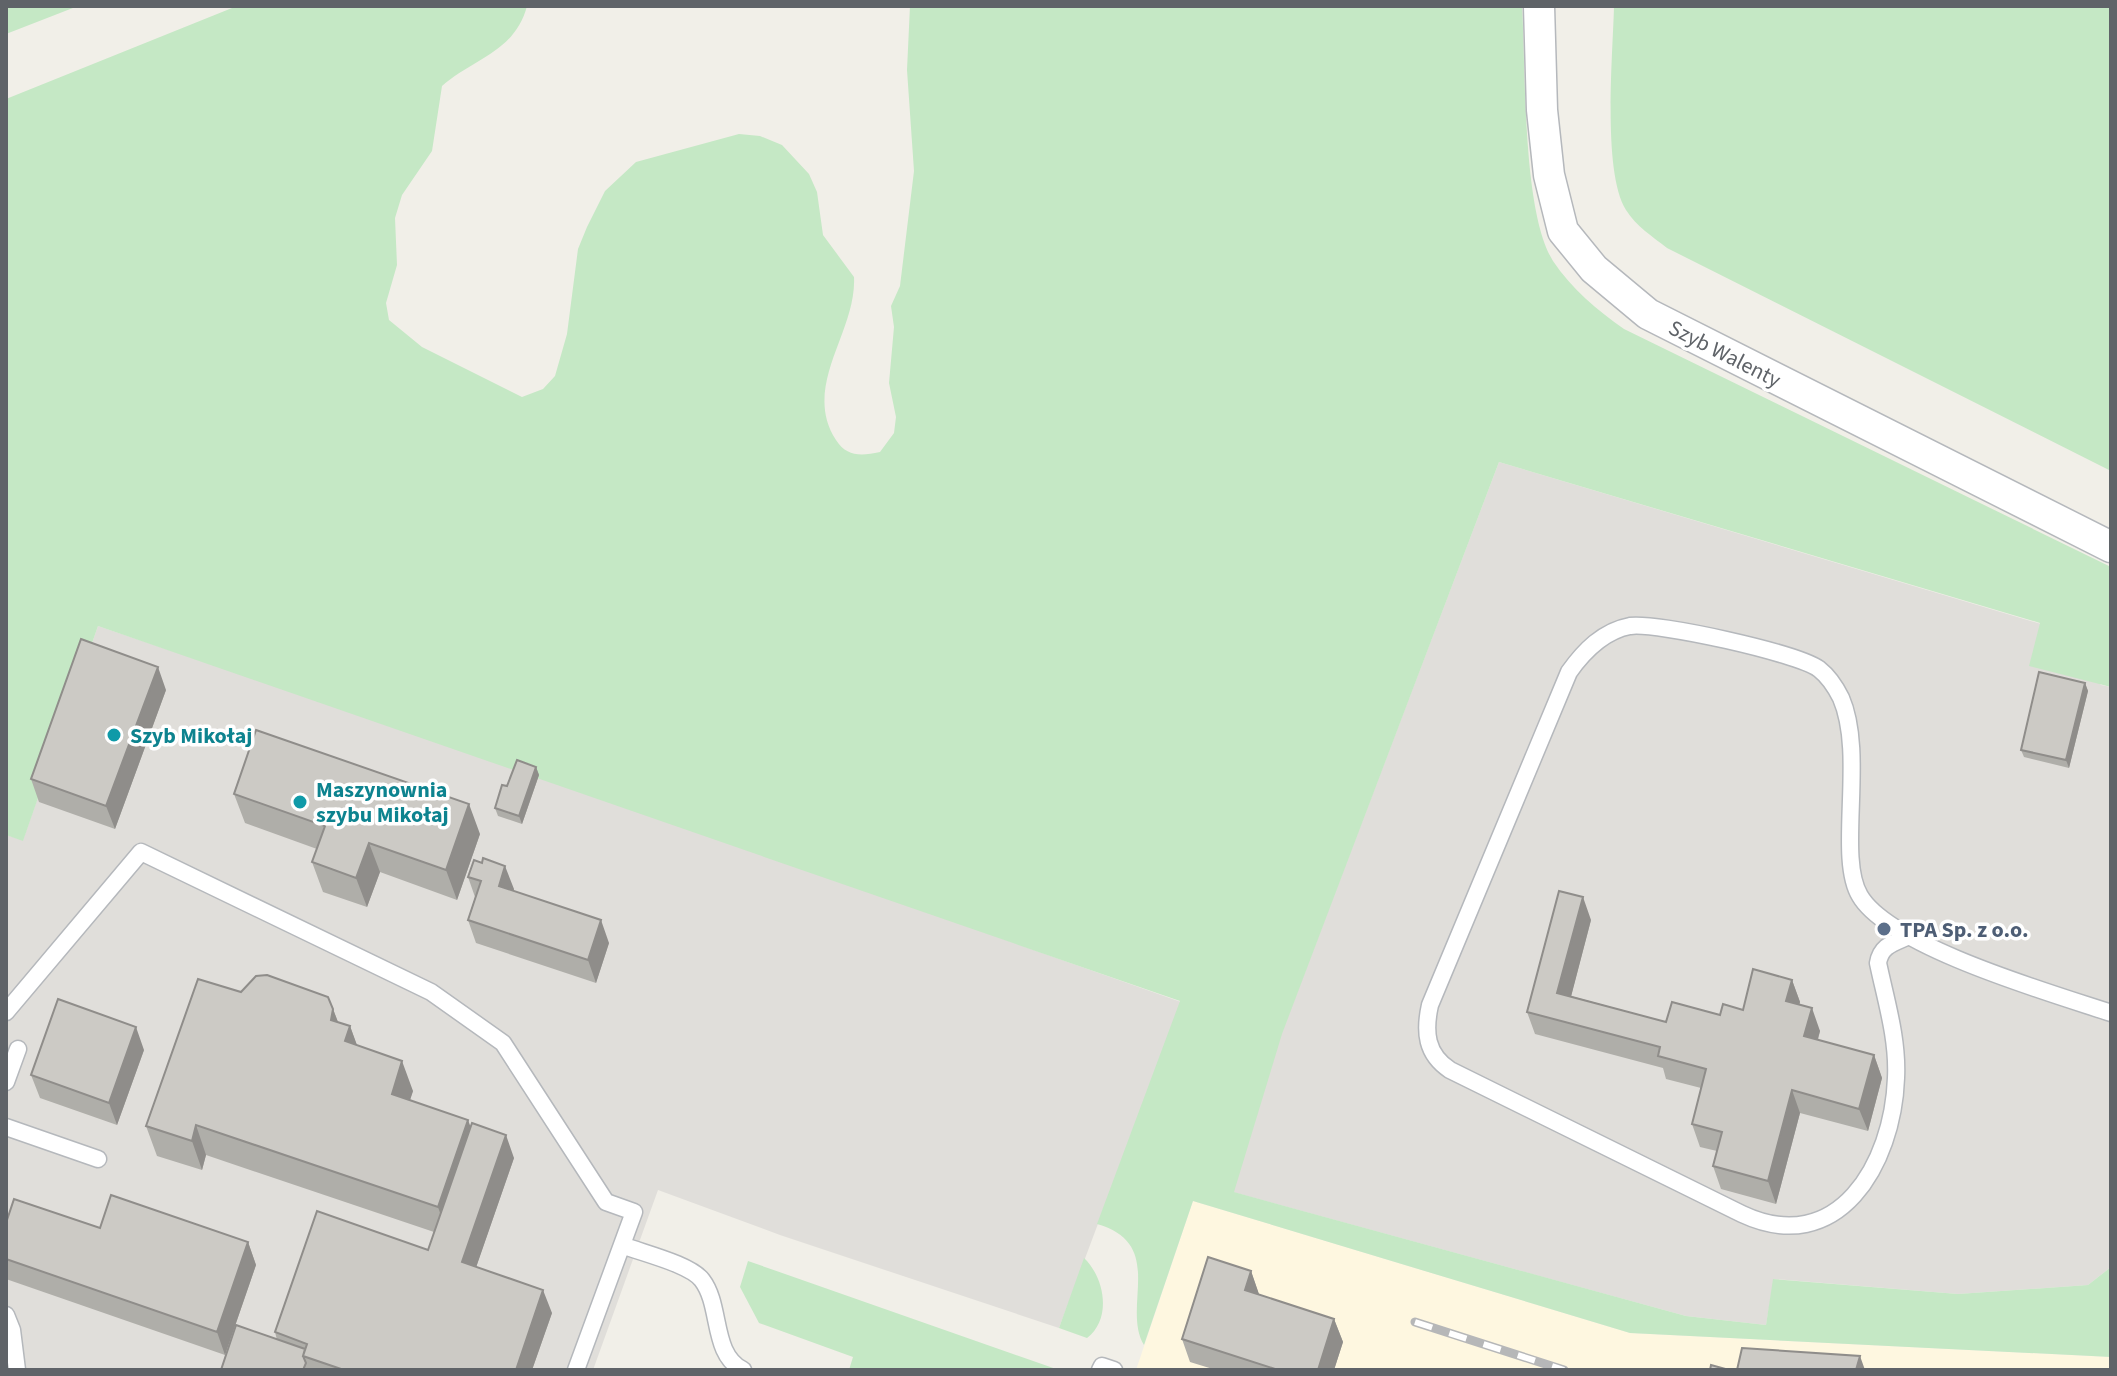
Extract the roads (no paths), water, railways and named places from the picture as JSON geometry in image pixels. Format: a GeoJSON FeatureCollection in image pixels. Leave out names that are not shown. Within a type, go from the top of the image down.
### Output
{"type":"FeatureCollection","features":[{"type":"Feature","properties":{"kind":"street","name":"Szyb Walenty"},"geometry":{"type":"LineString","coordinates":[[1539,6],[1542,110],[1549,175],[1563,231],[1594,269],[1648,314],[2111,547]]}},
{"type":"Feature","properties":{"kind":"lane"},"geometry":{"type":"LineString","coordinates":[[1909,936],[1886,946],[1880,952],[1878,963],[1894,1034],[1896,1078],[1882,1142],[1868,1175],[1853,1197],[1836,1214],[1815,1224],[1788,1227],[1749,1218],[1450,1070],[1436,1061],[1428,1043],[1426,1025],[1430,1005],[1569,672],[1583,652],[1600,639],[1630,626],[1653,626],[1782,655],[1818,668],[1841,698],[1849,726],[1854,768],[1852,861],[1859,895],[1909,936],[1988,973],[2111,1013]]}},
{"type":"Feature","properties":{"kind":"lane"},"geometry":{"type":"LineString","coordinates":[[6,1012],[141,852],[431,992],[503,1043],[606,1202],[634,1212],[576,1370]]}},
{"type":"Feature","properties":{"kind":"lane"},"geometry":{"type":"LineString","coordinates":[[6,1082],[18,1049]]}},
{"type":"Feature","properties":{"kind":"lane"},"geometry":{"type":"LineString","coordinates":[[6,1127],[98,1159]]}},
{"type":"Feature","properties":{"kind":"lane"},"geometry":{"type":"LineString","coordinates":[[622,1245],[692,1272],[703,1281],[725,1352],[732,1364],[743,1370]]}},
{"type":"Feature","properties":{"kind":"lane"},"geometry":{"type":"LineString","coordinates":[[6,1315],[12,1330],[17,1370]]}},
{"type":"Feature","properties":{"kind":"railway"},"geometry":{"type":"LineString","coordinates":[[1415,1322],[1564,1370]]}},
{"type":"Feature","properties":{"kind":"place","name":"Szyb Mikołaj"},"geometry":{"type":"Point","coordinates":[114,735]}},
{"type":"Feature","properties":{"kind":"place","name":"Maszynownia szybu Mikołaj"},"geometry":{"type":"Point","coordinates":[300,802]}},
{"type":"Feature","properties":{"kind":"place","name":"TPA Sp. z o.o."},"geometry":{"type":"Point","coordinates":[1884,929]}}]}
